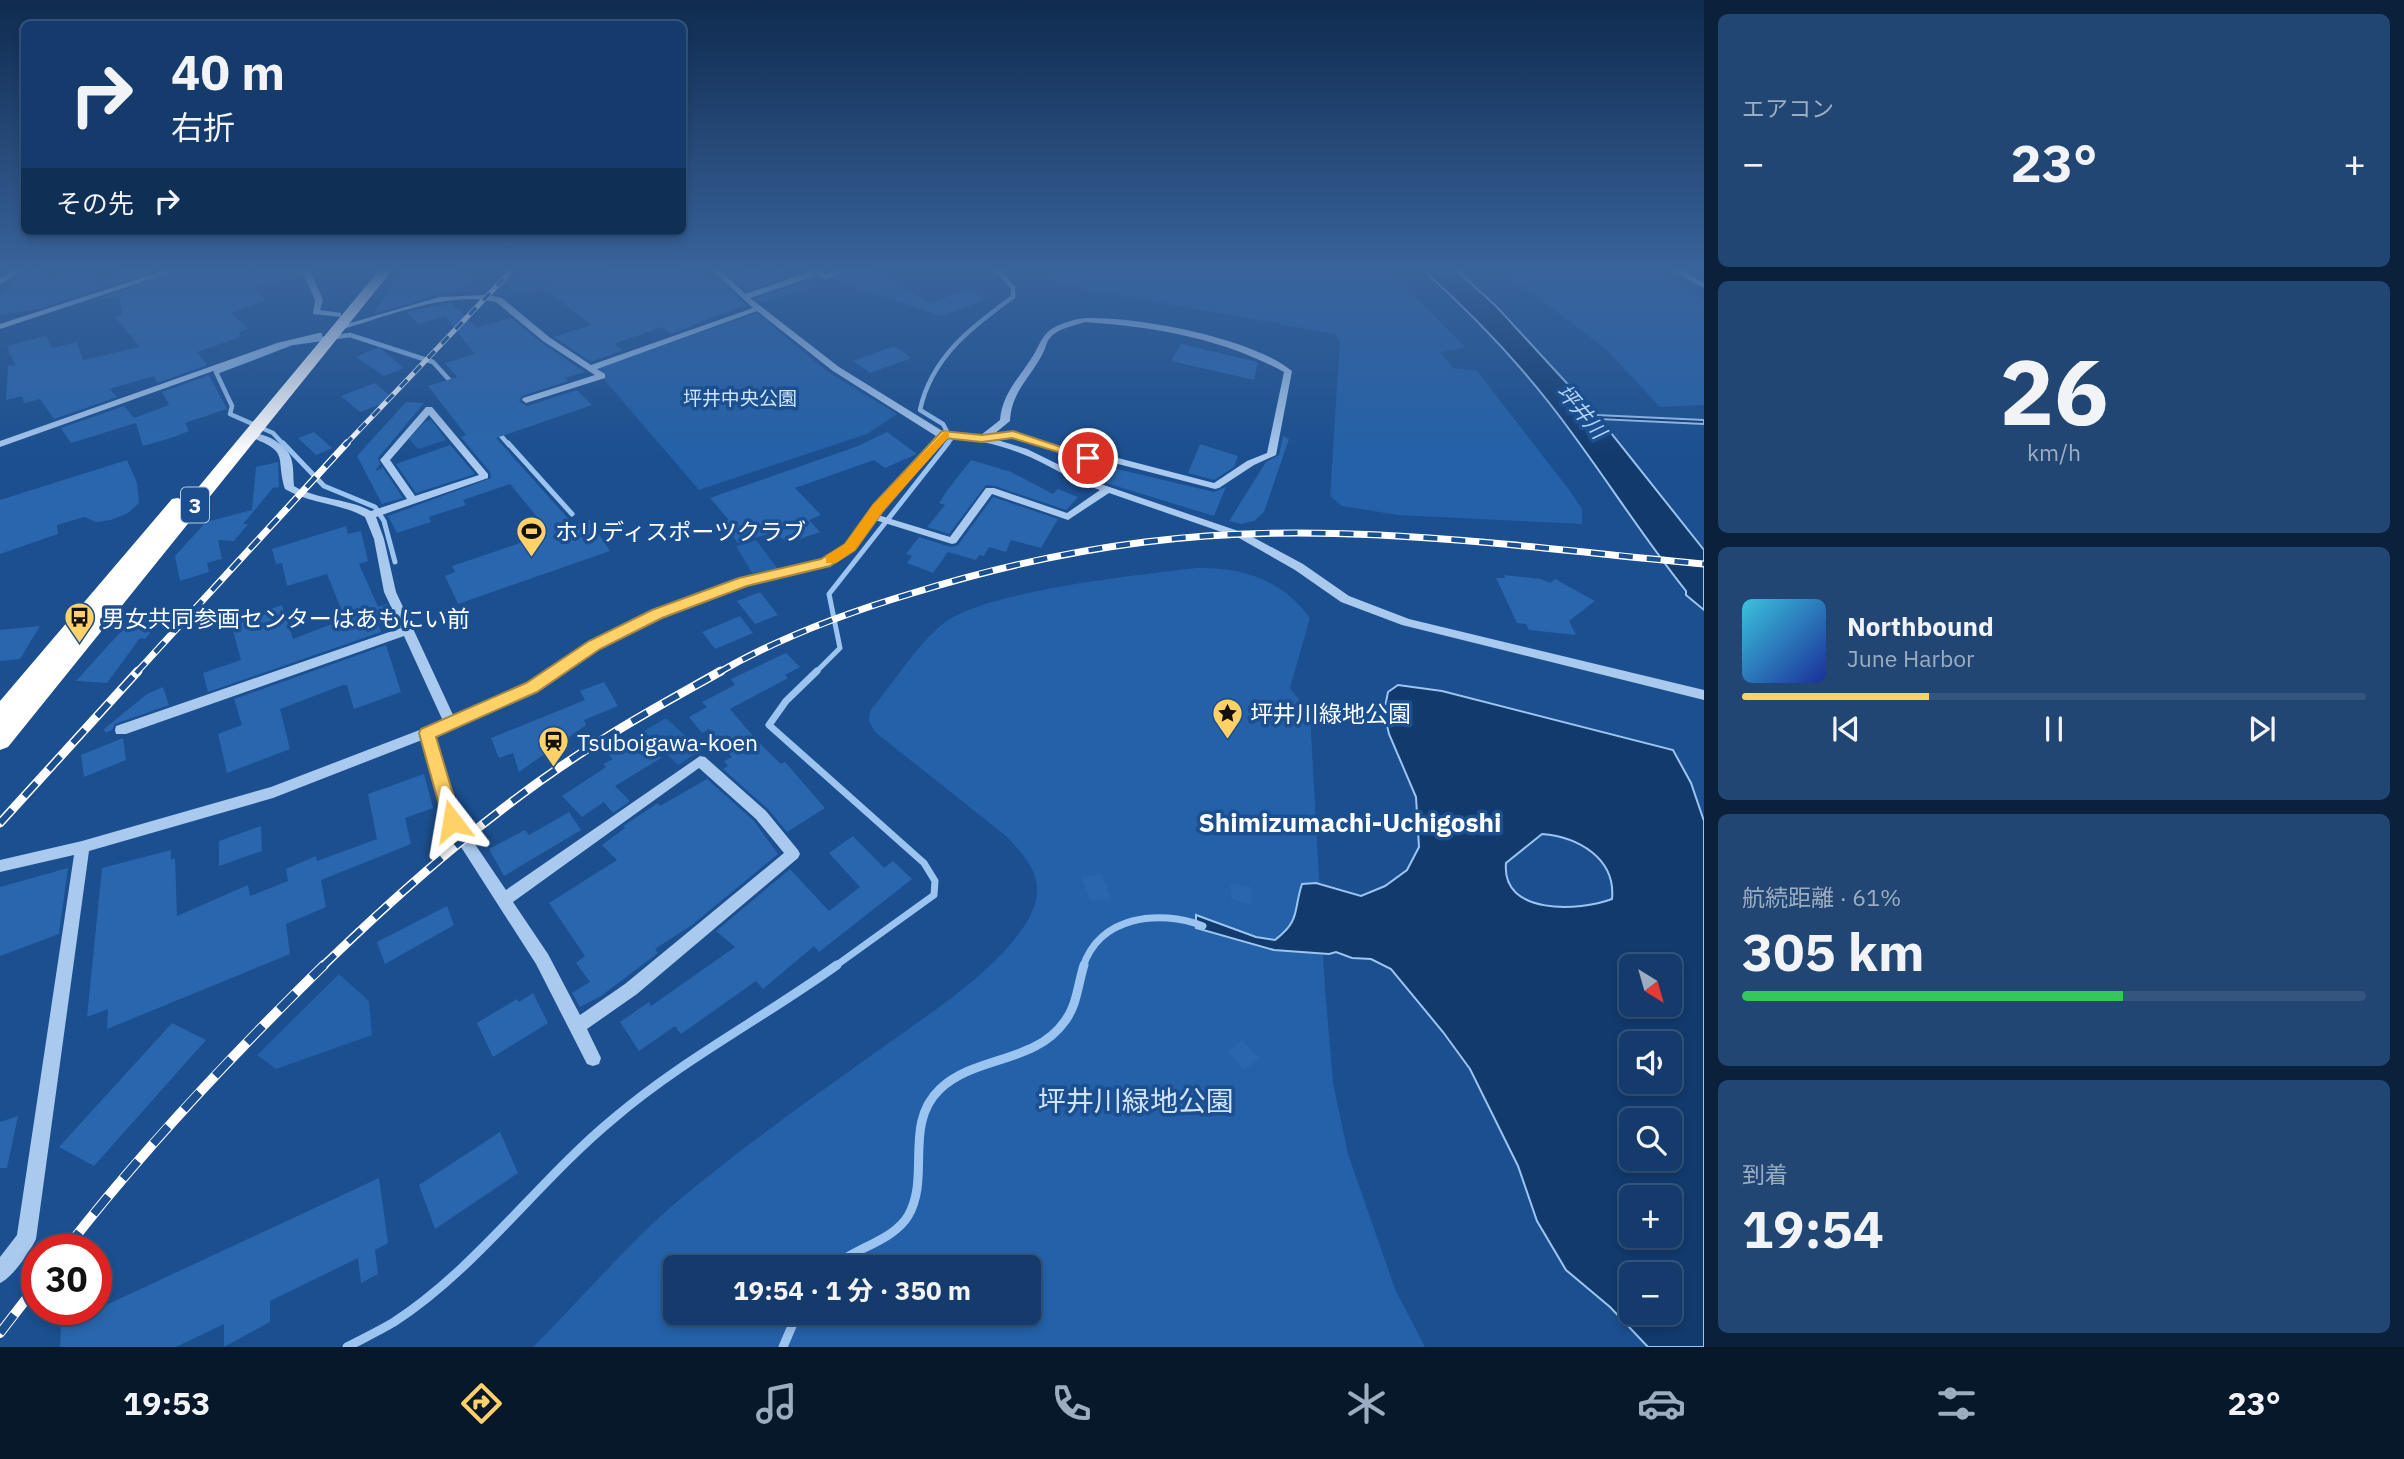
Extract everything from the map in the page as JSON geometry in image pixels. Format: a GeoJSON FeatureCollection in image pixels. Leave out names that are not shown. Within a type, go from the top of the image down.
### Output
{"type":"FeatureCollection","features":[{"type":"Feature","properties":{"kind":"highway","name":"3"},"geometry":{"type":"LineString","coordinates":[[0,716],[325,331]]}},
{"type":"Feature","properties":{"kind":"highway","name":"3"},"geometry":{"type":"LineString","coordinates":[[0,741],[253,435],[331,331]]}},
{"type":"Feature","properties":{"kind":"street"},"geometry":{"type":"LineString","coordinates":[[526,400],[602,376],[536,331]]}},
{"type":"Feature","properties":{"kind":"street"},"geometry":{"type":"LineString","coordinates":[[590,368],[695,331]]}},
{"type":"Feature","properties":{"kind":"street"},"geometry":{"type":"LineString","coordinates":[[788,331],[836,369],[942,435],[978,437],[1013,434],[1088,458],[1118,461],[1215,486],[1240,474],[1257,457],[1271,455],[1288,371],[1261,355],[1223,341],[1156,331]]}},
{"type":"Feature","properties":{"kind":"street"},"geometry":{"type":"LineString","coordinates":[[978,437],[1005,421],[1004,411],[1019,380],[1038,354],[1046,336],[1054,331]]}},
{"type":"Feature","properties":{"kind":"street"},"geometry":{"type":"LineString","coordinates":[[0,444],[106,407],[149,388],[219,367],[295,339],[319,335]]}},
{"type":"Feature","properties":{"kind":"street"},"geometry":{"type":"LineString","coordinates":[[253,435],[271,442],[286,456],[289,487],[298,494],[341,502],[376,513],[413,501],[485,476],[429,410],[385,460],[413,501]]}},
{"type":"Feature","properties":{"kind":"street"},"geometry":{"type":"LineString","coordinates":[[0,866],[82,847],[273,792],[427,733],[531,688],[594,645],[657,614],[744,582],[825,563],[850,547],[942,435]]}},
{"type":"Feature","properties":{"kind":"street"},"geometry":{"type":"LineString","coordinates":[[978,437],[1024,451],[1107,490],[1222,527],[1266,546],[1345,599],[1397,619],[1536,656],[1704,695]]}},
{"type":"Feature","properties":{"kind":"street"},"geometry":{"type":"LineString","coordinates":[[877,517],[952,541],[990,490],[1068,517],[1107,490]]}},
{"type":"Feature","properties":{"kind":"street"},"geometry":{"type":"LineString","coordinates":[[376,513],[390,592],[450,723]]}},
{"type":"Feature","properties":{"kind":"street"},"geometry":{"type":"LineString","coordinates":[[121,730],[408,630]]}},
{"type":"Feature","properties":{"kind":"street"},"geometry":{"type":"LineString","coordinates":[[427,733],[452,821],[542,959],[593,1058]]}},
{"type":"Feature","properties":{"kind":"street"},"geometry":{"type":"LineString","coordinates":[[504,900],[700,761],[761,816],[793,854],[631,989],[578,1026]]}},
{"type":"Feature","properties":{"kind":"street"},"geometry":{"type":"LineString","coordinates":[[1,1271],[26,1239],[82,847]]}},
{"type":"Feature","properties":{"kind":"green space","name":"坪井中央公園"},"geometry":{"type":"Polygon","coordinates":[[[705,331],[778,331],[828,372],[897,414],[867,434],[699,490],[595,369],[705,331]]]}},
{"type":"Feature","properties":{"kind":"green space"},"geometry":{"type":"Polygon","coordinates":[[[1318,331],[1449,331],[1466,348],[1440,352],[1453,368],[1477,371],[1570,491],[1582,509],[1582,524],[1398,515],[1342,506],[1330,496],[1340,341],[1335,334],[1318,331]]]}},
{"type":"Feature","properties":{"kind":"green space"},"geometry":{"type":"Polygon","coordinates":[[[1582,331],[1704,331],[1704,405],[1660,407],[1607,350],[1582,331]]]}},
{"type":"Feature","properties":{"kind":"green space"},"geometry":{"type":"Polygon","coordinates":[[[431,420],[446,440],[418,449],[409,439],[424,422],[431,420]]]}},
{"type":"Feature","properties":{"kind":"green space"},"geometry":{"type":"Polygon","coordinates":[[[756,540],[778,569],[752,573],[736,546],[756,540]]]}},
{"type":"Feature","properties":{"kind":"green space","name":"坪井川緑地公園"},"geometry":{"type":"Polygon","coordinates":[[[1196,568],[1230,570],[1246,573],[1274,585],[1299,605],[1310,618],[1290,688],[1310,714],[1333,1083],[1348,1154],[1395,1289],[1425,1347],[533,1347],[670,1208],[757,1139],[958,993],[981,974],[1018,934],[1031,914],[1037,891],[1036,881],[1028,863],[1006,836],[875,732],[869,721],[870,711],[929,637],[958,615],[1021,595],[1099,580],[1196,568]]]}},
{"type":"Feature","properties":{"kind":"green space"},"geometry":{"type":"Polygon","coordinates":[[[666,718],[701,750],[678,765],[644,731],[666,718]]]}},
{"type":"Feature","properties":{"kind":"green space"},"geometry":{"type":"Polygon","coordinates":[[[339,974],[369,1001],[372,1035],[276,1069],[257,1055],[339,974]]]}},
{"type":"Feature","properties":{"kind":"water","name":"坪井川"},"geometry":{"type":"Polygon","coordinates":[[[1519,331],[1596,415],[1704,420],[1704,424],[1600,419],[1704,550],[1704,610],[1686,595],[1686,591],[1568,427],[1488,332],[1519,331]]]}},
{"type":"Feature","properties":{"kind":"water"},"geometry":{"type":"Polygon","coordinates":[[[1398,685],[1442,691],[1673,750],[1691,783],[1704,821],[1704,1347],[1648,1347],[1627,1325],[1682,1325],[1682,1262],[1619,1262],[1619,1316],[1566,1270],[1537,1221],[1518,1166],[1470,1069],[1391,969],[1371,959],[1352,958],[1336,952],[1329,954],[1274,950],[1196,928],[1196,915],[1256,937],[1275,940],[1293,921],[1302,884],[1316,883],[1361,896],[1385,886],[1407,870],[1419,847],[1416,797],[1389,734],[1384,712],[1388,692],[1398,685]],[[1542,834],[1506,863],[1508,880],[1516,893],[1529,901],[1563,907],[1612,899],[1608,872],[1592,852],[1569,840],[1542,834]]]}},
{"type":"Feature","properties":{"kind":"building"},"geometry":{"type":"Polygon","coordinates":[[[127,331],[243,331],[239,333],[240,337],[197,352],[207,364],[205,366],[157,383],[154,376],[110,389],[117,397],[54,419],[40,399],[24,403],[22,396],[6,400],[8,366],[15,365],[7,346],[46,336],[52,348],[77,342],[83,360],[140,347],[127,331]]]}},
{"type":"Feature","properties":{"kind":"building"},"geometry":{"type":"Polygon","coordinates":[[[457,331],[527,331],[585,372],[565,378],[568,381],[522,396],[519,401],[527,406],[577,390],[592,405],[496,438],[574,525],[590,520],[610,551],[458,604],[445,576],[455,572],[452,566],[526,541],[524,537],[547,529],[510,484],[463,500],[466,505],[429,517],[431,522],[397,533],[388,516],[491,478],[490,472],[461,437],[466,435],[428,386],[457,377],[445,363],[475,354],[457,331]]]}},
{"type":"Feature","properties":{"kind":"building"},"geometry":{"type":"Polygon","coordinates":[[[573,331],[651,331],[614,344],[623,350],[591,362],[554,337],[573,331]]]}},
{"type":"Feature","properties":{"kind":"building"},"geometry":{"type":"Polygon","coordinates":[[[1181,344],[1258,362],[1254,380],[1171,361],[1181,344]]]}},
{"type":"Feature","properties":{"kind":"building"},"geometry":{"type":"Polygon","coordinates":[[[894,346],[911,358],[870,373],[853,361],[894,346]]]}},
{"type":"Feature","properties":{"kind":"building"},"geometry":{"type":"Polygon","coordinates":[[[379,347],[404,368],[384,376],[356,357],[379,347]]]}},
{"type":"Feature","properties":{"kind":"building"},"geometry":{"type":"Polygon","coordinates":[[[209,375],[227,409],[185,423],[189,431],[174,437],[143,446],[136,423],[71,443],[61,428],[124,406],[134,418],[169,405],[162,392],[209,375]]]}},
{"type":"Feature","properties":{"kind":"building"},"geometry":{"type":"Polygon","coordinates":[[[375,383],[394,399],[360,412],[341,396],[375,383]]]}},
{"type":"Feature","properties":{"kind":"building"},"geometry":{"type":"Polygon","coordinates":[[[406,402],[424,403],[378,458],[380,464],[375,471],[383,468],[403,498],[382,504],[357,456],[406,402]]]}},
{"type":"Feature","properties":{"kind":"building"},"geometry":{"type":"Polygon","coordinates":[[[314,432],[332,448],[316,455],[298,438],[314,432]]]}},
{"type":"Feature","properties":{"kind":"building"},"geometry":{"type":"Polygon","coordinates":[[[887,432],[917,454],[885,468],[874,460],[795,488],[821,515],[809,520],[820,532],[794,541],[779,538],[774,532],[738,543],[722,522],[729,520],[710,498],[858,446],[887,432]]]}},
{"type":"Feature","properties":{"kind":"building"},"geometry":{"type":"Polygon","coordinates":[[[1283,436],[1289,439],[1264,512],[1254,521],[1241,524],[1229,521],[1266,462],[1279,455],[1283,436]]]}},
{"type":"Feature","properties":{"kind":"building"},"geometry":{"type":"Polygon","coordinates":[[[1200,444],[1238,456],[1234,467],[1214,480],[1188,473],[1200,444]]]}},
{"type":"Feature","properties":{"kind":"building"},"geometry":{"type":"Polygon","coordinates":[[[450,445],[475,474],[416,493],[396,464],[450,445]]]}},
{"type":"Feature","properties":{"kind":"building"},"geometry":{"type":"Polygon","coordinates":[[[127,460],[137,483],[139,503],[128,513],[111,520],[96,522],[84,517],[57,525],[58,534],[0,554],[0,500],[127,460]]]}},
{"type":"Feature","properties":{"kind":"building"},"geometry":{"type":"Polygon","coordinates":[[[971,460],[1011,472],[1053,494],[1058,489],[1078,497],[1066,510],[986,485],[949,534],[927,527],[945,505],[939,503],[971,460]]]}},
{"type":"Feature","properties":{"kind":"building"},"geometry":{"type":"Polygon","coordinates":[[[278,462],[279,487],[273,488],[243,524],[248,524],[234,541],[218,540],[222,559],[207,563],[209,572],[180,581],[175,556],[206,522],[252,510],[256,467],[278,462]]]}},
{"type":"Feature","properties":{"kind":"building"},"geometry":{"type":"Polygon","coordinates":[[[1113,468],[1214,492],[1226,487],[1214,516],[1106,483],[1113,468]]]}},
{"type":"Feature","properties":{"kind":"building"},"geometry":{"type":"Polygon","coordinates":[[[993,497],[1058,519],[1041,548],[1011,540],[1006,552],[989,547],[984,556],[979,555],[976,560],[948,552],[933,573],[907,563],[912,556],[906,554],[919,537],[951,547],[958,545],[993,497]]]}},
{"type":"Feature","properties":{"kind":"building"},"geometry":{"type":"Polygon","coordinates":[[[346,526],[348,534],[361,531],[368,561],[359,564],[378,607],[387,604],[393,618],[378,624],[381,632],[208,692],[203,673],[241,660],[231,623],[282,605],[293,639],[345,619],[327,574],[287,586],[282,563],[276,564],[272,549],[346,526]]]}},
{"type":"Feature","properties":{"kind":"building"},"geometry":{"type":"Polygon","coordinates":[[[1504,575],[1541,579],[1550,583],[1555,579],[1595,601],[1569,621],[1576,635],[1529,630],[1526,624],[1517,623],[1496,578],[1505,578],[1504,575]]]}},
{"type":"Feature","properties":{"kind":"building"},"geometry":{"type":"Polygon","coordinates":[[[760,592],[778,615],[755,624],[737,601],[760,592]]]}},
{"type":"Feature","properties":{"kind":"building"},"geometry":{"type":"Polygon","coordinates":[[[740,616],[753,633],[715,649],[702,632],[740,616]]]}},
{"type":"Feature","properties":{"kind":"building"},"geometry":{"type":"Polygon","coordinates":[[[134,617],[162,619],[145,639],[140,638],[107,683],[76,681],[134,617]]]}},
{"type":"Feature","properties":{"kind":"building"},"geometry":{"type":"Polygon","coordinates":[[[40,626],[20,659],[0,661],[0,630],[40,626]]]}},
{"type":"Feature","properties":{"kind":"building"},"geometry":{"type":"Polygon","coordinates":[[[386,645],[401,692],[354,709],[347,685],[343,685],[280,709],[290,749],[227,773],[218,734],[242,725],[234,699],[386,645]]]}},
{"type":"Feature","properties":{"kind":"building"},"geometry":{"type":"Polygon","coordinates":[[[786,653],[800,667],[785,675],[788,678],[730,709],[758,742],[781,764],[785,762],[825,808],[787,832],[768,809],[723,769],[728,766],[724,761],[732,757],[709,729],[702,733],[689,717],[707,707],[702,702],[735,685],[731,679],[786,653]]]}},
{"type":"Feature","properties":{"kind":"building"},"geometry":{"type":"Polygon","coordinates":[[[604,682],[618,706],[584,720],[586,725],[519,772],[513,753],[499,758],[491,738],[585,700],[580,691],[604,682]]]}},
{"type":"Feature","properties":{"kind":"building"},"geometry":{"type":"Polygon","coordinates":[[[163,687],[169,705],[115,724],[112,730],[106,733],[104,729],[147,694],[163,687]]]}},
{"type":"Feature","properties":{"kind":"building"},"geometry":{"type":"Polygon","coordinates":[[[642,736],[661,758],[615,786],[630,801],[613,813],[604,802],[582,817],[562,796],[606,767],[603,764],[613,759],[609,755],[642,736]]]}},
{"type":"Feature","properties":{"kind":"building"},"geometry":{"type":"Polygon","coordinates":[[[123,738],[126,760],[84,777],[81,755],[123,738]]]}},
{"type":"Feature","properties":{"kind":"building"},"geometry":{"type":"Polygon","coordinates":[[[424,774],[433,808],[405,818],[411,844],[321,880],[326,907],[286,924],[290,954],[107,1029],[108,1009],[87,1017],[102,868],[171,850],[171,860],[175,858],[177,916],[248,885],[250,896],[288,881],[286,869],[316,856],[317,861],[377,839],[368,794],[424,774]]]}},
{"type":"Feature","properties":{"kind":"building"},"geometry":{"type":"Polygon","coordinates":[[[707,779],[754,821],[778,854],[692,925],[655,949],[658,953],[601,996],[580,1007],[572,993],[590,982],[576,963],[585,956],[549,903],[617,860],[602,845],[625,828],[623,826],[658,803],[660,806],[707,779]]]}},
{"type":"Feature","properties":{"kind":"building"},"geometry":{"type":"Polygon","coordinates":[[[569,812],[581,830],[504,876],[489,849],[525,830],[529,835],[569,812]]]}},
{"type":"Feature","properties":{"kind":"building"},"geometry":{"type":"Polygon","coordinates":[[[261,826],[262,851],[219,866],[219,841],[261,826]]]}},
{"type":"Feature","properties":{"kind":"building"},"geometry":{"type":"Polygon","coordinates":[[[853,836],[884,868],[893,861],[912,879],[819,952],[814,946],[763,989],[756,981],[681,1034],[675,1026],[639,1051],[620,1022],[649,1002],[651,1006],[735,947],[716,931],[790,869],[829,911],[860,887],[829,853],[853,836]]]}},
{"type":"Feature","properties":{"kind":"building"},"geometry":{"type":"Polygon","coordinates":[[[68,868],[59,934],[0,956],[0,887],[68,868]]]}},
{"type":"Feature","properties":{"kind":"building"},"geometry":{"type":"Polygon","coordinates":[[[1102,874],[1111,899],[1090,901],[1082,877],[1102,874]]]}},
{"type":"Feature","properties":{"kind":"building"},"geometry":{"type":"Polygon","coordinates":[[[1231,883],[1251,887],[1251,904],[1231,899],[1231,883]]]}},
{"type":"Feature","properties":{"kind":"building"},"geometry":{"type":"Polygon","coordinates":[[[447,906],[454,925],[385,964],[377,942],[447,906]]]}},
{"type":"Feature","properties":{"kind":"building"},"geometry":{"type":"Polygon","coordinates":[[[533,993],[548,1023],[493,1057],[477,1023],[517,999],[519,1002],[533,993]]]}},
{"type":"Feature","properties":{"kind":"building"},"geometry":{"type":"Polygon","coordinates":[[[172,1023],[206,1040],[94,1166],[59,1147],[172,1023]]]}},
{"type":"Feature","properties":{"kind":"building"},"geometry":{"type":"Polygon","coordinates":[[[1243,1040],[1259,1059],[1244,1070],[1228,1051],[1243,1040]]]}},
{"type":"Feature","properties":{"kind":"building"},"geometry":{"type":"Polygon","coordinates":[[[18,1116],[7,1168],[0,1168],[0,1122],[18,1116]]]}},
{"type":"Feature","properties":{"kind":"building"},"geometry":{"type":"Polygon","coordinates":[[[500,1132],[518,1173],[435,1229],[419,1185],[500,1132]]]}},
{"type":"Feature","properties":{"kind":"building"},"geometry":{"type":"Polygon","coordinates":[[[379,1178],[388,1243],[375,1250],[378,1274],[361,1283],[358,1258],[270,1301],[270,1322],[224,1347],[224,1324],[176,1347],[60,1347],[63,1325],[112,1325],[112,1302],[379,1178]]]}},
{"type":"Feature","properties":{"kind":"waterway"},"geometry":{"type":"LineString","coordinates":[[946,445],[951,439],[943,424],[920,410],[933,375],[943,359],[969,331]]}},
{"type":"Feature","properties":{"kind":"waterway"},"geometry":{"type":"LineString","coordinates":[[284,445],[273,433],[230,414],[232,406],[216,372],[292,343],[350,335],[433,362],[453,384]]}},
{"type":"Feature","properties":{"kind":"waterway"},"geometry":{"type":"LineString","coordinates":[[496,430],[509,445]]}},
{"type":"Feature","properties":{"kind":"waterway"},"geometry":{"type":"LineString","coordinates":[[283,443],[324,486],[375,507],[384,521],[395,562]]}},
{"type":"Feature","properties":{"kind":"waterway"},"geometry":{"type":"LineString","coordinates":[[508,443],[572,514]]}},
{"type":"Feature","properties":{"kind":"waterway"},"geometry":{"type":"LineString","coordinates":[[817,671],[840,648],[829,594],[948,443]]}},
{"type":"Feature","properties":{"kind":"waterway"},"geometry":{"type":"LineString","coordinates":[[817,671],[786,701],[769,725],[924,863],[935,881],[934,895],[834,967]]}},
{"type":"Feature","properties":{"kind":"waterway"},"geometry":{"type":"LineString","coordinates":[[1083,967],[1091,950],[1102,937],[1116,927],[1133,921],[1168,918],[1203,926]]}},
{"type":"Feature","properties":{"kind":"waterway"},"geometry":{"type":"LineString","coordinates":[[851,1255],[893,1232],[908,1216],[917,1185],[923,1118],[929,1103],[940,1089],[970,1070],[1022,1052],[1052,1035],[1065,1021],[1072,1008],[1084,965]]}},
{"type":"Feature","properties":{"kind":"waterway"},"geometry":{"type":"LineString","coordinates":[[347,1347],[394,1322],[424,1301],[480,1251],[585,1143],[639,1098],[834,967]]}},
{"type":"Feature","properties":{"kind":"waterway"},"geometry":{"type":"LineString","coordinates":[[783,1347],[792,1325]]}},
{"type":"Feature","properties":{"kind":"railway"},"geometry":{"type":"LineString","coordinates":[[345,445],[454,331]]}},
{"type":"Feature","properties":{"kind":"railway"},"geometry":{"type":"LineString","coordinates":[[136,673],[347,443]]}},
{"type":"Feature","properties":{"kind":"railway"},"geometry":{"type":"LineString","coordinates":[[718,673],[813,627],[913,593],[1028,562],[1145,542],[1214,535],[1354,534],[1495,543],[1704,564]]}},
{"type":"Feature","properties":{"kind":"railway"},"geometry":{"type":"LineString","coordinates":[[0,823],[138,671]]}},
{"type":"Feature","properties":{"kind":"railway"},"geometry":{"type":"LineString","coordinates":[[322,967],[423,874],[493,816],[567,762],[721,671]]}},
{"type":"Feature","properties":{"kind":"railway"},"geometry":{"type":"LineString","coordinates":[[78,1234],[190,1103],[322,967]]}},
{"type":"Feature","properties":{"kind":"railway"},"geometry":{"type":"LineString","coordinates":[[0,1333],[21,1306]]}},
{"type":"Feature","properties":{"kind":"slow traffic"},"geometry":{"type":"LineString","coordinates":[[831,559],[850,547],[878,508],[942,435],[945,435]]}},
{"type":"Feature","properties":{"kind":"place","name":"ホリディスポーツクラブ"},"geometry":{"type":"Point","coordinates":[532,558]}},
{"type":"Feature","properties":{"kind":"place","name":"男女共同参画センターはあもにい前"},"geometry":{"type":"Point","coordinates":[79,645]}},
{"type":"Feature","properties":{"kind":"place","name":"坪井川綠地公園"},"geometry":{"type":"Point","coordinates":[1227,740]}},
{"type":"Feature","properties":{"kind":"place","name":"Tsuboigawa-koen"},"geometry":{"type":"Point","coordinates":[554,769]}},
{"type":"Feature","properties":{"kind":"district","name":"Shimizumachi-Uchigoshi"},"geometry":{"type":"Point","coordinates":[1350,822]}},
{"type":"Feature","properties":{"kind":"route"},"geometry":{"type":"LineString","coordinates":[[452,821],[427,733],[493,707],[531,688],[594,645],[657,614],[744,582],[825,563],[850,547],[878,508],[942,435],[982,438],[1013,434],[1088,458]]}}]}
